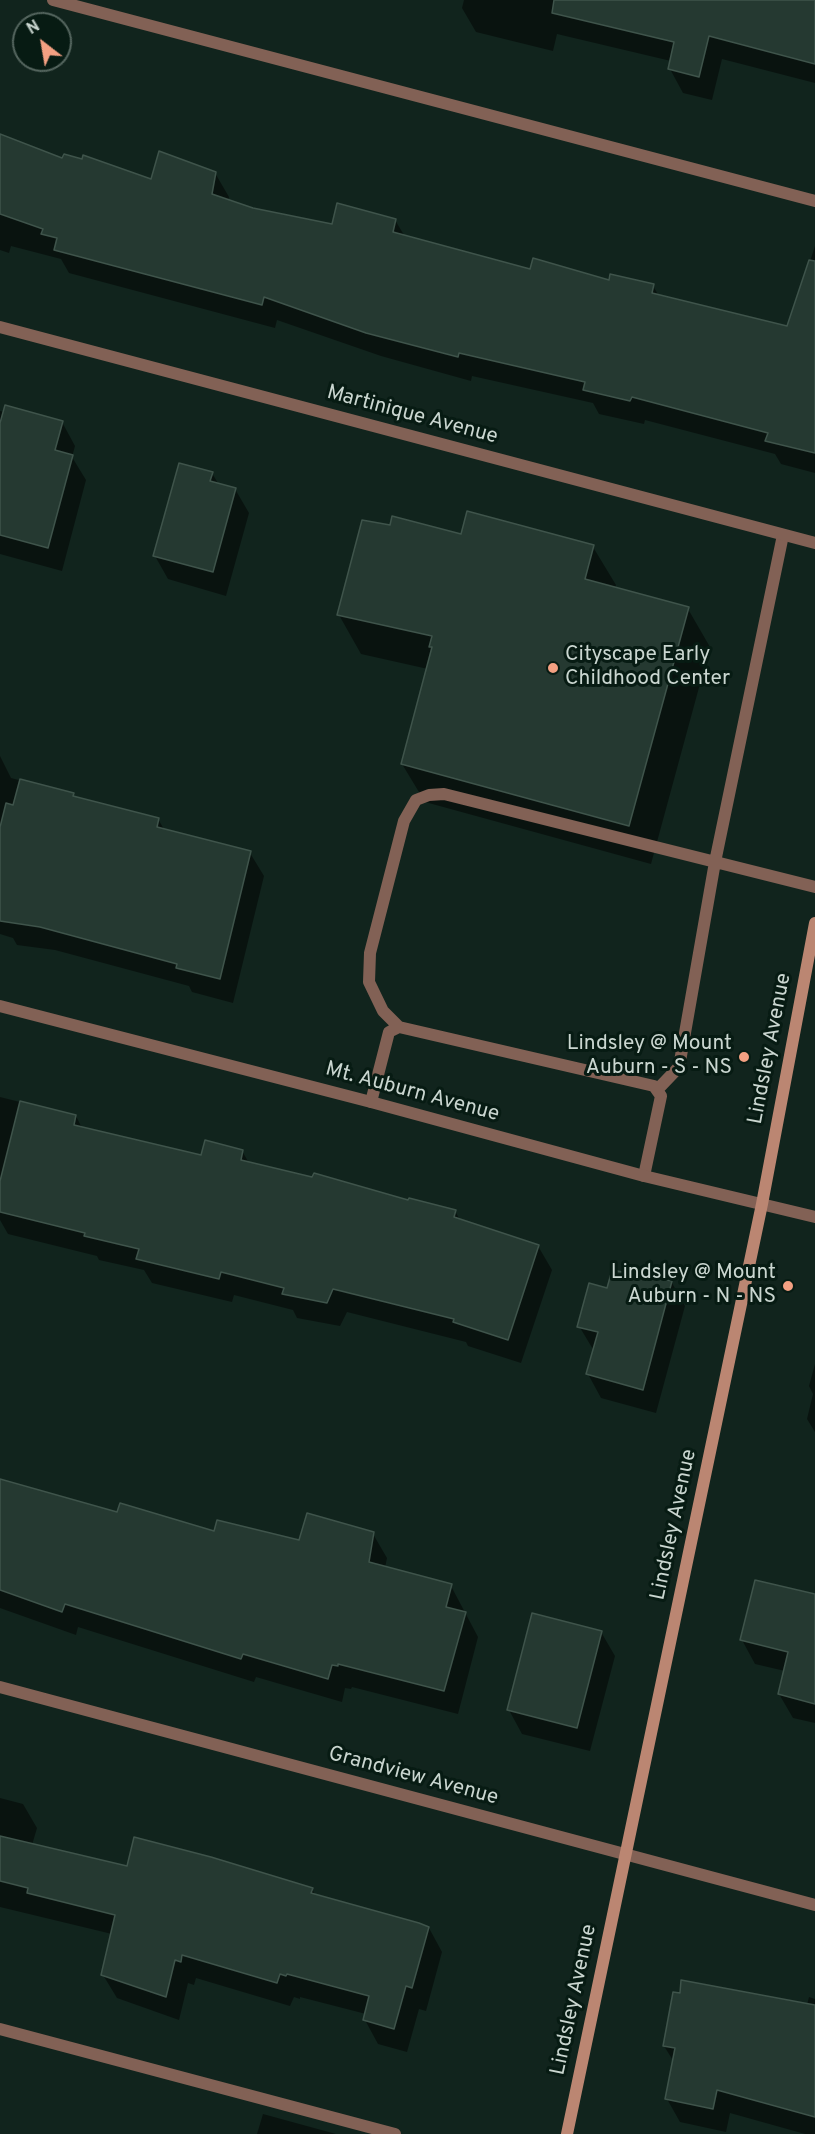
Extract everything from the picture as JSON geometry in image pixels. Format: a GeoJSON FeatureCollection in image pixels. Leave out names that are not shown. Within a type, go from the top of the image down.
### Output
{"type":"FeatureCollection","features":[{"type":"Feature","properties":{"kind":"street"},"geometry":{"type":"LineString","coordinates":[[53,0],[815,201]]}},
{"type":"Feature","properties":{"kind":"street","name":"Martinique Avenue"},"geometry":{"type":"LineString","coordinates":[[0,327],[815,543]]}},
{"type":"Feature","properties":{"kind":"street"},"geometry":{"type":"LineString","coordinates":[[657,1090],[679,1066],[715,862],[783,535]]}},
{"type":"Feature","properties":{"kind":"street"},"geometry":{"type":"LineString","coordinates":[[644,1176],[661,1096],[654,1086],[399,1027],[383,1011],[369,982],[370,953],[404,821],[416,800],[429,795],[444,794],[815,887]]}},
{"type":"Feature","properties":{"kind":"street","name":"Lindsley Avenue"},"geometry":{"type":"LineString","coordinates":[[567,2134],[762,1204],[815,922]]}},
{"type":"Feature","properties":{"kind":"street","name":"Mt. Auburn Avenue"},"geometry":{"type":"LineString","coordinates":[[0,1006],[371,1102],[644,1176],[815,1217]]}},
{"type":"Feature","properties":{"kind":"street"},"geometry":{"type":"LineString","coordinates":[[371,1102],[389,1032],[399,1027]]}},
{"type":"Feature","properties":{"kind":"street","name":"Grandview Avenue"},"geometry":{"type":"LineString","coordinates":[[0,1687],[815,1905]]}},
{"type":"Feature","properties":{"kind":"street"},"geometry":{"type":"LineString","coordinates":[[0,2029],[395,2134]]}},
{"type":"Feature","properties":{"kind":"building"},"geometry":{"type":"Polygon","coordinates":[[[554,0],[815,0],[815,64],[709,36],[699,77],[668,69],[674,42],[552,13],[554,0]]]}},
{"type":"Feature","properties":{"kind":"building"},"geometry":{"type":"Polygon","coordinates":[[[0,134],[62,158],[64,154],[82,159],[83,155],[151,179],[159,151],[216,172],[212,194],[253,208],[332,224],[337,203],[396,219],[393,232],[530,269],[533,258],[609,280],[610,274],[654,284],[652,293],[787,326],[809,260],[815,261],[815,453],[765,441],[768,433],[632,397],[630,401],[583,390],[585,382],[459,353],[458,357],[366,333],[264,297],[262,305],[54,250],[57,238],[41,234],[43,229],[0,214],[0,134]]]}},
{"type":"Feature","properties":{"kind":"building"},"geometry":{"type":"Polygon","coordinates":[[[5,405],[63,421],[55,450],[73,455],[48,548],[0,535],[0,423],[5,405]]]}},
{"type":"Feature","properties":{"kind":"building"},"geometry":{"type":"Polygon","coordinates":[[[179,463],[213,472],[210,481],[236,488],[213,572],[153,556],[179,463]]]}},
{"type":"Feature","properties":{"kind":"building","name":"Cityscape Early Childhood Center"},"geometry":{"type":"Polygon","coordinates":[[[467,511],[594,545],[585,579],[689,607],[629,826],[401,764],[432,647],[429,647],[432,636],[337,615],[362,520],[390,525],[392,516],[461,534],[467,511]]]}},
{"type":"Feature","properties":{"kind":"building"},"geometry":{"type":"Polygon","coordinates":[[[20,779],[74,793],[73,796],[159,818],[157,827],[251,851],[220,979],[176,968],[177,964],[40,927],[0,921],[0,827],[6,803],[13,805],[20,779]]]}},
{"type":"Feature","properties":{"kind":"building"},"geometry":{"type":"Polygon","coordinates":[[[20,1101],[76,1115],[74,1125],[201,1155],[205,1140],[243,1150],[241,1160],[312,1177],[314,1173],[408,1200],[409,1198],[456,1210],[454,1217],[539,1245],[508,1340],[453,1322],[454,1319],[333,1289],[327,1303],[282,1294],[284,1288],[221,1272],[219,1279],[136,1259],[139,1249],[0,1212],[0,1181],[20,1101]]]}},
{"type":"Feature","properties":{"kind":"building"},"geometry":{"type":"Polygon","coordinates":[[[612,1270],[672,1281],[643,1390],[586,1374],[598,1332],[577,1327],[589,1283],[607,1288],[612,1270]]]}},
{"type":"Feature","properties":{"kind":"building"},"geometry":{"type":"Polygon","coordinates":[[[0,1479],[117,1512],[120,1503],[214,1531],[217,1520],[299,1540],[307,1513],[374,1532],[369,1562],[452,1584],[446,1607],[466,1612],[444,1691],[338,1664],[338,1666],[332,1665],[328,1679],[243,1654],[241,1659],[65,1604],[62,1612],[0,1590],[0,1479]]]}},
{"type":"Feature","properties":{"kind":"building"},"geometry":{"type":"Polygon","coordinates":[[[755,1580],[815,1594],[815,1704],[778,1694],[788,1652],[740,1640],[755,1580]]]}},
{"type":"Feature","properties":{"kind":"building"},"geometry":{"type":"Polygon","coordinates":[[[532,1613],[602,1631],[577,1728],[507,1710],[532,1613]]]}},
{"type":"Feature","properties":{"kind":"building"},"geometry":{"type":"Polygon","coordinates":[[[0,1836],[127,1866],[134,1837],[211,1857],[313,1888],[311,1893],[419,1923],[429,1927],[412,1988],[406,1986],[394,2029],[363,2020],[369,1996],[287,1974],[286,1976],[280,1974],[277,1983],[182,1955],[181,1962],[175,1960],[166,1997],[101,1975],[115,1915],[27,1893],[28,1888],[0,1881],[0,1836]]]}},
{"type":"Feature","properties":{"kind":"building"},"geometry":{"type":"Polygon","coordinates":[[[681,1980],[815,2005],[815,2117],[717,2090],[713,2109],[665,2099],[675,2048],[663,2046],[673,1992],[680,1993],[681,1980]]]}},
{"type":"Feature","properties":{"kind":"place","name":"Cityscape Early Childhood Center"},"geometry":{"type":"Point","coordinates":[553,668]}},
{"type":"Feature","properties":{"kind":"place","name":"Lindsley @ Mount Auburn - S - NS"},"geometry":{"type":"Point","coordinates":[744,1057]}},
{"type":"Feature","properties":{"kind":"place","name":"Lindsley @ Mount Auburn - N - NS"},"geometry":{"type":"Point","coordinates":[788,1286]}}]}
